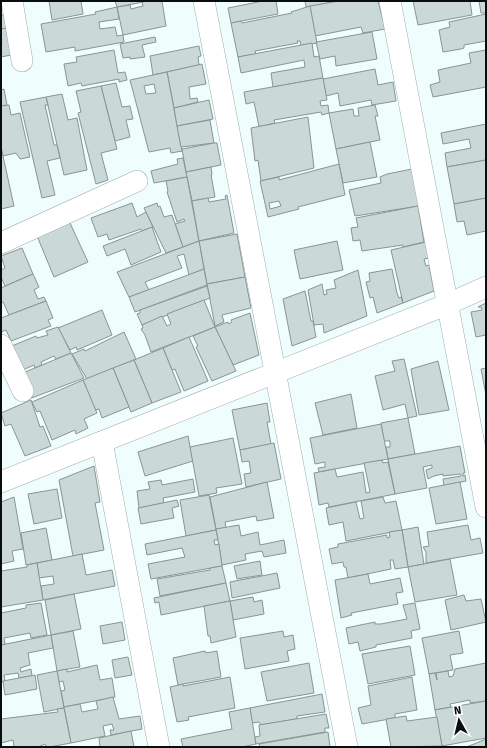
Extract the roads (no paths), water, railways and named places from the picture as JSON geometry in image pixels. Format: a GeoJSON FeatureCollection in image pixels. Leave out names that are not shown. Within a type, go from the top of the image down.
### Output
{"type":"FeatureCollection","features":[{"type":"Feature","properties":{"kind":"street"},"geometry":{"type":"LineString","coordinates":[[12,1],[22,60]]}},
{"type":"Feature","properties":{"kind":"street"},"geometry":{"type":"LineString","coordinates":[[204,1],[347,747]]}},
{"type":"Feature","properties":{"kind":"street"},"geometry":{"type":"LineString","coordinates":[[390,1],[486,506]]}},
{"type":"Feature","properties":{"kind":"street"},"geometry":{"type":"LineString","coordinates":[[1,243],[137,182]]}},
{"type":"Feature","properties":{"kind":"street"},"geometry":{"type":"LineString","coordinates":[[1,482],[448,304],[486,287]]}},
{"type":"Feature","properties":{"kind":"street"},"geometry":{"type":"LineString","coordinates":[[1,345],[24,391]]}},
{"type":"Feature","properties":{"kind":"street"},"geometry":{"type":"LineString","coordinates":[[102,442],[159,747]]}}]}
